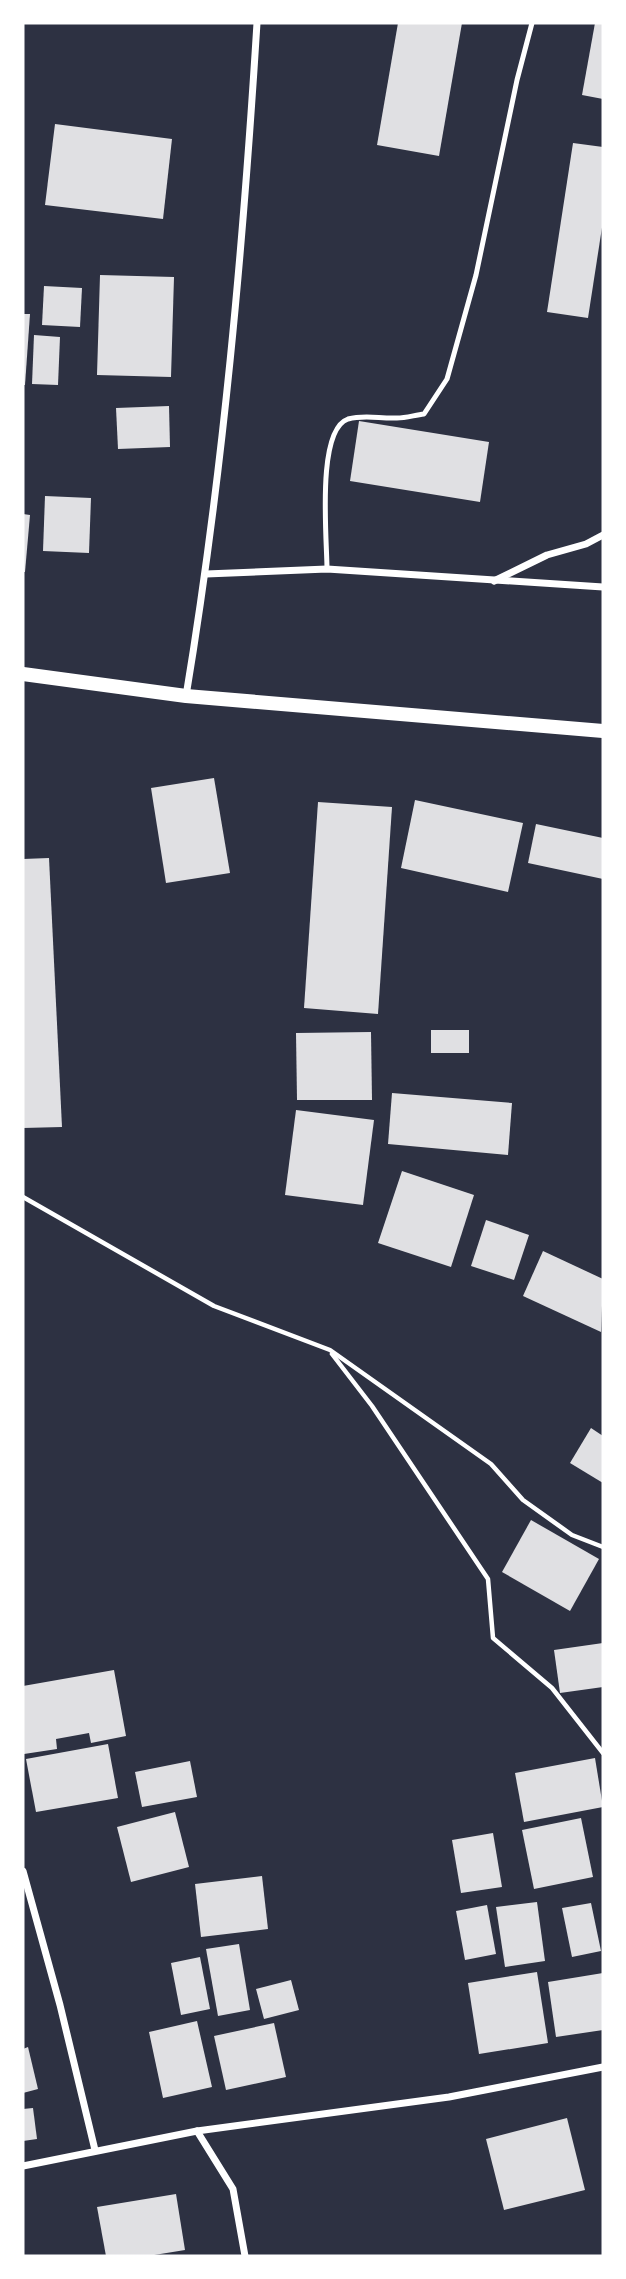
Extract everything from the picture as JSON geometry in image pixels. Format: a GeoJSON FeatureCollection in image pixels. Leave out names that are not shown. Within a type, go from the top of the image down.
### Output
{"type":"FeatureCollection","features":[{"type":"Feature","properties":{"kind":"main road"},"geometry":{"type":"LineString","coordinates":[[23,674],[186,696],[603,731]]}},
{"type":"Feature","properties":{"kind":"street"},"geometry":{"type":"LineString","coordinates":[[186,696],[206,574],[244,226],[257,23]]}},
{"type":"Feature","properties":{"kind":"street"},"geometry":{"type":"LineString","coordinates":[[494,582],[547,555],[586,544],[603,535]]}},
{"type":"Feature","properties":{"kind":"street"},"geometry":{"type":"LineString","coordinates":[[206,574],[327,569],[494,582],[603,587]]}},
{"type":"Feature","properties":{"kind":"street"},"geometry":{"type":"LineString","coordinates":[[23,1871],[60,2005],[95,2150]]}},
{"type":"Feature","properties":{"kind":"street"},"geometry":{"type":"LineString","coordinates":[[23,2166],[197,2131],[449,2097],[603,2067]]}},
{"type":"Feature","properties":{"kind":"street"},"geometry":{"type":"LineString","coordinates":[[197,2131],[233,2189],[244,2256]]}},
{"type":"Feature","properties":{"kind":"lane"},"geometry":{"type":"LineString","coordinates":[[327,569],[327,471],[331,435],[345,420],[370,415],[396,418],[424,414],[447,379],[476,275],[517,80],[532,23]]}},
{"type":"Feature","properties":{"kind":"path"},"geometry":{"type":"LineString","coordinates":[[23,1197],[214,1306],[330,1350],[491,1464],[523,1500],[572,1535],[603,1547]]}},
{"type":"Feature","properties":{"kind":"path"},"geometry":{"type":"LineString","coordinates":[[330,1350],[372,1406],[488,1579],[493,1638],[552,1688],[603,1753]]}},
{"type":"Feature","properties":{"kind":"building"},"geometry":{"type":"Polygon","coordinates":[[[398,23],[462,23],[439,156],[377,145],[398,23]]]}},
{"type":"Feature","properties":{"kind":"building"},"geometry":{"type":"Polygon","coordinates":[[[595,23],[603,23],[603,99],[582,95],[595,23]]]}},
{"type":"Feature","properties":{"kind":"building"},"geometry":{"type":"Polygon","coordinates":[[[55,124],[172,139],[163,219],[45,205],[55,124]]]}},
{"type":"Feature","properties":{"kind":"building"},"geometry":{"type":"Polygon","coordinates":[[[573,143],[603,147],[603,221],[588,318],[547,312],[573,143]]]}},
{"type":"Feature","properties":{"kind":"building"},"geometry":{"type":"Polygon","coordinates":[[[100,275],[174,277],[171,377],[97,375],[100,275]]]}},
{"type":"Feature","properties":{"kind":"building"},"geometry":{"type":"Polygon","coordinates":[[[44,286],[82,288],[80,327],[42,325],[44,286]]]}},
{"type":"Feature","properties":{"kind":"building"},"geometry":{"type":"Polygon","coordinates":[[[23,314],[30,314],[25,385],[23,385],[23,314]]]}},
{"type":"Feature","properties":{"kind":"building"},"geometry":{"type":"Polygon","coordinates":[[[34,335],[60,337],[58,385],[32,384],[34,335]]]}},
{"type":"Feature","properties":{"kind":"building"},"geometry":{"type":"Polygon","coordinates":[[[169,406],[170,447],[118,449],[116,408],[169,406]]]}},
{"type":"Feature","properties":{"kind":"building"},"geometry":{"type":"Polygon","coordinates":[[[359,421],[489,442],[480,502],[350,481],[359,421]]]}},
{"type":"Feature","properties":{"kind":"building"},"geometry":{"type":"Polygon","coordinates":[[[45,496],[91,498],[89,553],[43,551],[45,496]]]}},
{"type":"Feature","properties":{"kind":"building"},"geometry":{"type":"Polygon","coordinates":[[[23,514],[30,515],[25,572],[23,572],[23,514]]]}},
{"type":"Feature","properties":{"kind":"building"},"geometry":{"type":"Polygon","coordinates":[[[214,778],[230,873],[166,883],[151,788],[214,778]]]}},
{"type":"Feature","properties":{"kind":"building"},"geometry":{"type":"Polygon","coordinates":[[[415,800],[523,823],[508,892],[401,868],[415,800]]]}},
{"type":"Feature","properties":{"kind":"building"},"geometry":{"type":"Polygon","coordinates":[[[318,802],[392,807],[378,1014],[304,1008],[318,802]]]}},
{"type":"Feature","properties":{"kind":"building"},"geometry":{"type":"Polygon","coordinates":[[[536,824],[603,838],[603,879],[528,863],[536,824]]]}},
{"type":"Feature","properties":{"kind":"building"},"geometry":{"type":"Polygon","coordinates":[[[49,858],[62,1127],[23,1128],[23,859],[49,858]]]}},
{"type":"Feature","properties":{"kind":"building"},"geometry":{"type":"Polygon","coordinates":[[[431,1030],[469,1030],[469,1053],[431,1053],[431,1030]]]}},
{"type":"Feature","properties":{"kind":"building"},"geometry":{"type":"Polygon","coordinates":[[[371,1032],[372,1100],[297,1100],[296,1033],[371,1032]]]}},
{"type":"Feature","properties":{"kind":"building"},"geometry":{"type":"Polygon","coordinates":[[[392,1093],[512,1103],[508,1155],[388,1144],[392,1093]]]}},
{"type":"Feature","properties":{"kind":"building"},"geometry":{"type":"Polygon","coordinates":[[[296,1110],[374,1120],[363,1205],[285,1195],[296,1110]]]}},
{"type":"Feature","properties":{"kind":"building"},"geometry":{"type":"Polygon","coordinates":[[[402,1171],[474,1195],[451,1267],[378,1243],[402,1171]]]}},
{"type":"Feature","properties":{"kind":"building"},"geometry":{"type":"Polygon","coordinates":[[[486,1220],[529,1235],[514,1280],[471,1266],[486,1220]]]}},
{"type":"Feature","properties":{"kind":"building"},"geometry":{"type":"Polygon","coordinates":[[[543,1251],[603,1279],[601,1332],[523,1296],[543,1251]]]}},
{"type":"Feature","properties":{"kind":"building"},"geometry":{"type":"Polygon","coordinates":[[[591,1428],[603,1436],[603,1483],[570,1463],[591,1428]]]}},
{"type":"Feature","properties":{"kind":"building"},"geometry":{"type":"Polygon","coordinates":[[[531,1520],[599,1559],[570,1611],[502,1572],[531,1520]]]}},
{"type":"Feature","properties":{"kind":"building"},"geometry":{"type":"Polygon","coordinates":[[[603,1643],[603,1687],[560,1693],[554,1650],[603,1643]]]}},
{"type":"Feature","properties":{"kind":"building"},"geometry":{"type":"Polygon","coordinates":[[[114,1670],[126,1736],[91,1743],[89,1733],[56,1739],[57,1749],[24,1754],[23,1686],[114,1670]]]}},
{"type":"Feature","properties":{"kind":"building"},"geometry":{"type":"Polygon","coordinates":[[[108,1744],[118,1798],[36,1812],[26,1759],[108,1744]]]}},
{"type":"Feature","properties":{"kind":"building"},"geometry":{"type":"Polygon","coordinates":[[[595,1758],[603,1807],[524,1822],[515,1773],[595,1758]]]}},
{"type":"Feature","properties":{"kind":"building"},"geometry":{"type":"Polygon","coordinates":[[[190,1761],[197,1797],[142,1807],[135,1772],[190,1761]]]}},
{"type":"Feature","properties":{"kind":"building"},"geometry":{"type":"Polygon","coordinates":[[[175,1812],[189,1867],[131,1882],[117,1827],[175,1812]]]}},
{"type":"Feature","properties":{"kind":"building"},"geometry":{"type":"Polygon","coordinates":[[[581,1818],[593,1877],[534,1889],[522,1830],[581,1818]]]}},
{"type":"Feature","properties":{"kind":"building"},"geometry":{"type":"Polygon","coordinates":[[[493,1833],[502,1887],[461,1893],[452,1840],[493,1833]]]}},
{"type":"Feature","properties":{"kind":"building"},"geometry":{"type":"Polygon","coordinates":[[[262,1876],[268,1929],[201,1937],[195,1884],[262,1876]]]}},
{"type":"Feature","properties":{"kind":"building"},"geometry":{"type":"Polygon","coordinates":[[[537,1902],[545,1961],[505,1967],[496,1907],[537,1902]]]}},
{"type":"Feature","properties":{"kind":"building"},"geometry":{"type":"Polygon","coordinates":[[[591,1903],[601,1951],[572,1957],[562,1908],[591,1903]]]}},
{"type":"Feature","properties":{"kind":"building"},"geometry":{"type":"Polygon","coordinates":[[[487,1905],[496,1954],[465,1960],[456,1911],[487,1905]]]}},
{"type":"Feature","properties":{"kind":"building"},"geometry":{"type":"Polygon","coordinates":[[[239,1944],[250,2010],[218,2016],[206,1949],[239,1944]]]}},
{"type":"Feature","properties":{"kind":"building"},"geometry":{"type":"Polygon","coordinates":[[[200,1957],[210,2009],[181,2015],[171,1963],[200,1957]]]}},
{"type":"Feature","properties":{"kind":"building"},"geometry":{"type":"Polygon","coordinates":[[[537,1972],[548,2043],[479,2054],[468,1983],[537,1972]]]}},
{"type":"Feature","properties":{"kind":"building"},"geometry":{"type":"Polygon","coordinates":[[[603,1973],[603,2030],[556,2037],[548,1982],[603,1973]]]}},
{"type":"Feature","properties":{"kind":"building"},"geometry":{"type":"Polygon","coordinates":[[[291,1980],[299,2010],[264,2019],[256,1989],[291,1980]]]}},
{"type":"Feature","properties":{"kind":"building"},"geometry":{"type":"Polygon","coordinates":[[[197,2021],[212,2087],[163,2098],[149,2032],[197,2021]]]}},
{"type":"Feature","properties":{"kind":"building"},"geometry":{"type":"Polygon","coordinates":[[[274,2023],[286,2077],[226,2090],[214,2036],[274,2023]]]}},
{"type":"Feature","properties":{"kind":"building"},"geometry":{"type":"Polygon","coordinates":[[[28,2047],[38,2089],[23,2093],[23,2049],[28,2047]]]}},
{"type":"Feature","properties":{"kind":"building"},"geometry":{"type":"Polygon","coordinates":[[[33,2108],[37,2139],[23,2141],[23,2109],[33,2108]]]}},
{"type":"Feature","properties":{"kind":"building"},"geometry":{"type":"Polygon","coordinates":[[[567,2118],[585,2190],[504,2210],[486,2139],[567,2118]]]}},
{"type":"Feature","properties":{"kind":"building"},"geometry":{"type":"Polygon","coordinates":[[[176,2194],[185,2250],[148,2256],[106,2256],[97,2207],[176,2194]]]}}]}
